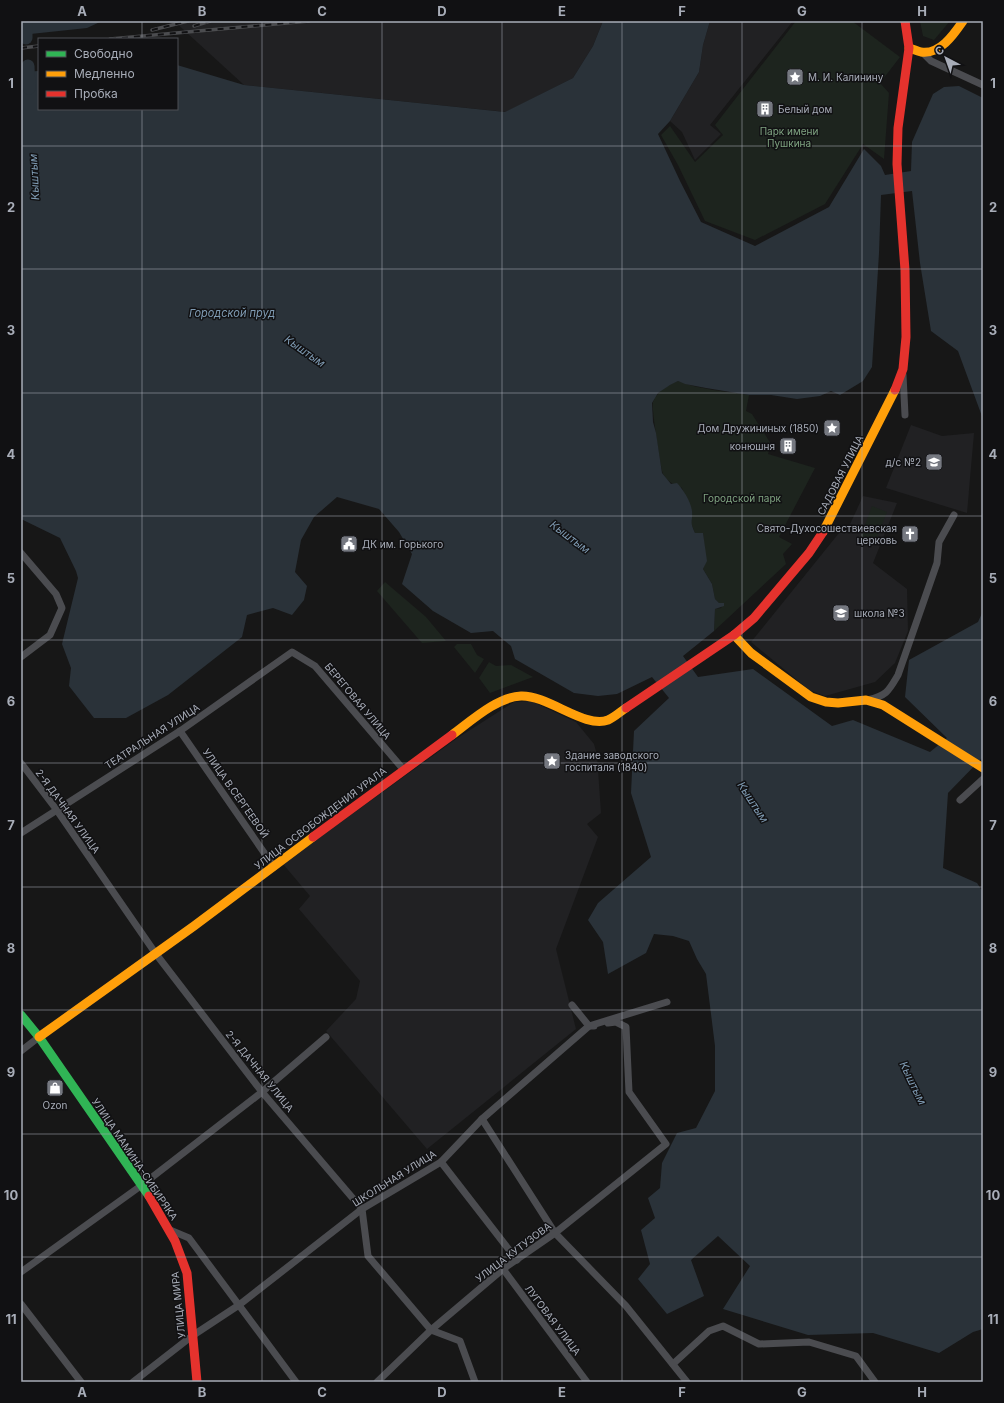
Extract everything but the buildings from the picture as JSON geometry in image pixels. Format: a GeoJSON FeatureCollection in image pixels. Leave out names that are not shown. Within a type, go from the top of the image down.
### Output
{"type":"FeatureCollection","features":[{"type":"Feature","properties":{"kind":"main road","name":"САДОВАЯ УЛИЦА"},"geometry":{"type":"LineString","coordinates":[[696,661],[734,635],[754,618],[809,554],[830,520],[901,377],[906,337],[905,270],[897,164],[898,128],[909,48],[905,21]]}},
{"type":"Feature","properties":{"kind":"main road"},"geometry":{"type":"LineString","coordinates":[[909,48],[922,52],[931,51],[946,43],[964,21]]}},
{"type":"Feature","properties":{"kind":"main road"},"geometry":{"type":"LineString","coordinates":[[734,635],[751,654],[810,696],[826,702],[838,703],[866,700],[883,705],[981,766]]}},
{"type":"Feature","properties":{"kind":"main road","name":"УЛИЦА ОСВОБОЖДЕНИЯ УРАЛА"},"geometry":{"type":"LineString","coordinates":[[39,1037],[156,954],[403,770],[476,718],[509,698],[522,696],[536,698],[589,720],[599,722],[613,718],[696,661]]}},
{"type":"Feature","properties":{"kind":"main road","name":"УЛИЦА МАМИНА-СИБИРЯКА"},"geometry":{"type":"LineString","coordinates":[[21,1014],[39,1037],[142,1185],[169,1230]]}},
{"type":"Feature","properties":{"kind":"main road","name":"УЛИЦА МИРА"},"geometry":{"type":"LineString","coordinates":[[169,1230],[183,1256],[187,1273],[197,1382]]}},
{"type":"Feature","properties":{"kind":"street"},"geometry":{"type":"LineString","coordinates":[[922,52],[931,61],[983,85]]}},
{"type":"Feature","properties":{"kind":"street","name":"САДОВАЯ УЛИЦА"},"geometry":{"type":"LineString","coordinates":[[903,369],[905,415]]}},
{"type":"Feature","properties":{"kind":"street"},"geometry":{"type":"LineString","coordinates":[[866,700],[884,695],[890,689],[898,675],[937,563],[939,542],[954,515]]}},
{"type":"Feature","properties":{"kind":"street"},"geometry":{"type":"LineString","coordinates":[[21,553],[56,594],[62,608],[50,635],[21,657]]}},
{"type":"Feature","properties":{"kind":"street","name":"ТЕАТРАЛЬНАЯ УЛИЦА"},"geometry":{"type":"LineString","coordinates":[[21,833],[56,809],[180,731],[292,652]]}},
{"type":"Feature","properties":{"kind":"street","name":"БЕРЕГОВАЯ УЛИЦА"},"geometry":{"type":"LineString","coordinates":[[292,652],[315,666],[403,770]]}},
{"type":"Feature","properties":{"kind":"street","name":"УЛИЦА В.СЕРГЕЕВОЙ"},"geometry":{"type":"LineString","coordinates":[[180,731],[274,867]]}},
{"type":"Feature","properties":{"kind":"street","name":"2-Я ДАЧНАЯ УЛИЦА"},"geometry":{"type":"LineString","coordinates":[[21,763],[56,809],[156,954],[262,1092],[362,1209]]}},
{"type":"Feature","properties":{"kind":"street"},"geometry":{"type":"LineString","coordinates":[[960,800],[983,779]]}},
{"type":"Feature","properties":{"kind":"street","name":"ШКОЛЬНАЯ УЛИЦА"},"geometry":{"type":"LineString","coordinates":[[133,1382],[192,1336],[239,1305],[362,1209],[441,1162],[482,1119],[589,1026],[667,1002]]}},
{"type":"Feature","properties":{"kind":"street"},"geometry":{"type":"LineString","coordinates":[[572,1005],[589,1026]]}},
{"type":"Feature","properties":{"kind":"street","name":"УЛИЦА КУТУЗОВА"},"geometry":{"type":"LineString","coordinates":[[382,1380],[431,1330],[503,1269],[555,1233],[666,1144],[630,1092],[626,1026],[616,1022],[589,1026]]}},
{"type":"Feature","properties":{"kind":"street","name":"УЛИЦА ОСВОБОЖДЕНИЯ УРАЛА"},"geometry":{"type":"LineString","coordinates":[[21,1051],[39,1037]]}},
{"type":"Feature","properties":{"kind":"street"},"geometry":{"type":"LineString","coordinates":[[21,1272],[142,1185],[262,1092],[326,1037]]}},
{"type":"Feature","properties":{"kind":"street"},"geometry":{"type":"LineString","coordinates":[[482,1119],[555,1233],[626,1306],[687,1382]]}},
{"type":"Feature","properties":{"kind":"street"},"geometry":{"type":"LineString","coordinates":[[441,1162],[517,1260]]}},
{"type":"Feature","properties":{"kind":"street"},"geometry":{"type":"LineString","coordinates":[[362,1209],[368,1256],[431,1330],[460,1340],[475,1382]]}},
{"type":"Feature","properties":{"kind":"street","name":"УЛИЦА МАМИНА-СИБИРЯКА"},"geometry":{"type":"LineString","coordinates":[[169,1230],[189,1238],[296,1382]]}},
{"type":"Feature","properties":{"kind":"street","name":"ЛУГОВАЯ УЛИЦА"},"geometry":{"type":"LineString","coordinates":[[503,1269],[587,1382]]}},
{"type":"Feature","properties":{"kind":"street"},"geometry":{"type":"LineString","coordinates":[[21,1304],[81,1382]]}},
{"type":"Feature","properties":{"kind":"street"},"geometry":{"type":"LineString","coordinates":[[673,1364],[709,1331],[723,1326],[759,1344],[809,1342],[856,1356],[875,1382]]}},
{"type":"Feature","properties":{"kind":"shaded area"},"geometry":{"type":"Polygon","coordinates":[[[174,21],[603,21],[593,46],[573,78],[506,112],[244,85],[174,21]]]}},
{"type":"Feature","properties":{"kind":"shaded area"},"geometry":{"type":"Polygon","coordinates":[[[710,21],[793,21],[710,125],[721,134],[695,160],[682,132],[670,121],[699,72],[703,45],[710,21]]]}},
{"type":"Feature","properties":{"kind":"shaded area","name":"д/с №2"},"geometry":{"type":"Polygon","coordinates":[[[911,425],[942,436],[974,433],[967,513],[886,488],[911,425]]]}},
{"type":"Feature","properties":{"kind":"shaded area","name":"школа №3"},"geometry":{"type":"Polygon","coordinates":[[[863,496],[897,503],[873,563],[907,589],[908,631],[895,663],[875,682],[825,696],[809,690],[751,642],[839,533],[846,533],[863,496]]]}},
{"type":"Feature","properties":{"kind":"shaded area"},"geometry":{"type":"Polygon","coordinates":[[[531,701],[576,722],[594,744],[597,755],[601,813],[587,824],[598,837],[556,949],[576,1029],[427,1149],[326,1031],[356,999],[360,981],[299,909],[310,896],[283,864],[456,739],[514,702],[531,701]]]}},
{"type":"Feature","properties":{"kind":"green space","name":"Парк имени Пушкина"},"geometry":{"type":"Polygon","coordinates":[[[796,21],[852,21],[900,57],[880,83],[889,93],[884,159],[863,144],[825,204],[755,240],[705,221],[678,165],[661,135],[670,126],[695,162],[723,135],[715,125],[796,21]]]}},
{"type":"Feature","properties":{"kind":"green space"},"geometry":{"type":"Polygon","coordinates":[[[920,21],[950,21],[934,40],[923,36],[920,21]]]}},
{"type":"Feature","properties":{"kind":"green space","name":"Городской парк"},"geometry":{"type":"Polygon","coordinates":[[[678,381],[704,388],[749,395],[746,411],[752,414],[771,444],[768,454],[815,468],[779,537],[792,544],[783,554],[786,564],[714,631],[715,609],[721,608],[724,603],[719,603],[715,599],[712,584],[703,569],[706,561],[703,533],[695,533],[691,523],[692,511],[682,488],[671,483],[663,474],[656,438],[653,402],[660,392],[678,381]]]}},
{"type":"Feature","properties":{"kind":"green space"},"geometry":{"type":"Polygon","coordinates":[[[872,506],[887,512],[874,545],[860,539],[872,506]]]}},
{"type":"Feature","properties":{"kind":"green space"},"geometry":{"type":"Polygon","coordinates":[[[385,582],[426,617],[446,641],[422,643],[377,591],[385,582]]]}},
{"type":"Feature","properties":{"kind":"green space"},"geometry":{"type":"Polygon","coordinates":[[[457,644],[471,644],[477,655],[484,659],[475,673],[454,647],[457,644]]]}},
{"type":"Feature","properties":{"kind":"green space"},"geometry":{"type":"Polygon","coordinates":[[[489,662],[496,666],[511,665],[533,677],[490,693],[479,678],[489,662]]]}},
{"type":"Feature","properties":{"kind":"water"},"geometry":{"type":"Polygon","coordinates":[[[21,21],[102,21],[87,28],[21,35],[21,21]]]}},
{"type":"Feature","properties":{"kind":"water","name":"Городской пруд"},"geometry":{"type":"Polygon","coordinates":[[[603,21],[710,21],[703,45],[699,72],[670,121],[658,134],[701,222],[755,246],[829,207],[864,149],[881,166],[885,175],[911,171],[912,142],[933,94],[944,87],[959,86],[983,98],[983,419],[958,351],[931,331],[920,263],[912,191],[881,195],[872,367],[863,381],[840,395],[831,391],[820,396],[797,399],[771,395],[749,395],[685,384],[678,381],[658,393],[652,403],[653,422],[662,473],[671,484],[677,483],[688,500],[692,511],[693,529],[695,533],[703,533],[707,561],[703,569],[712,584],[715,599],[719,603],[724,603],[724,606],[715,609],[714,631],[683,656],[698,677],[753,669],[832,726],[853,720],[930,752],[947,738],[905,697],[909,660],[978,622],[983,611],[983,757],[948,793],[943,868],[977,883],[983,892],[983,1329],[973,1332],[939,1353],[873,1333],[808,1335],[723,1309],[750,1266],[718,1236],[691,1260],[704,1296],[667,1314],[638,1279],[650,1264],[641,1230],[655,1218],[648,1198],[660,1188],[662,1163],[677,1133],[696,1128],[715,1091],[715,1046],[706,974],[689,941],[673,936],[654,934],[646,953],[608,974],[603,942],[588,920],[598,903],[651,857],[631,793],[634,731],[669,698],[652,677],[617,694],[598,696],[574,693],[515,659],[511,646],[493,631],[471,633],[433,611],[402,584],[412,554],[399,532],[379,509],[337,497],[314,517],[301,540],[295,572],[307,586],[304,600],[292,615],[273,608],[247,615],[242,637],[168,695],[126,718],[94,718],[69,686],[71,668],[62,644],[78,578],[76,571],[60,538],[21,519],[21,72],[38,71],[38,110],[178,110],[178,65],[244,85],[505,112],[573,78],[593,46],[603,21]]]}},
{"type":"Feature","properties":{"kind":"waterway","name":"Кыштым"},"geometry":{"type":"LineString","coordinates":[[26,21],[26,38]]}},
{"type":"Feature","properties":{"kind":"waterway","name":"Кыштым"},"geometry":{"type":"LineString","coordinates":[[28,66],[29,88]]}},
{"type":"Feature","properties":{"kind":"railway"},"geometry":{"type":"LineString","coordinates":[[152,30],[188,21]]}},
{"type":"Feature","properties":{"kind":"railway"},"geometry":{"type":"LineString","coordinates":[[194,26],[210,21]]}},
{"type":"Feature","properties":{"kind":"railway"},"geometry":{"type":"LineString","coordinates":[[121,38],[309,21]]}},
{"type":"Feature","properties":{"kind":"railway"},"geometry":{"type":"LineString","coordinates":[[21,48],[38,46]]}},
{"type":"Feature","properties":{"kind":"traffic: fast"},"geometry":{"type":"LineString","coordinates":[[21,1015],[39,1037],[149,1196]]}},
{"type":"Feature","properties":{"kind":"traffic: slow"},"geometry":{"type":"LineString","coordinates":[[909,48],[921,52],[934,50],[946,42],[963,21]]}},
{"type":"Feature","properties":{"kind":"traffic: slow"},"geometry":{"type":"LineString","coordinates":[[823,532],[895,390]]}},
{"type":"Feature","properties":{"kind":"traffic: slow"},"geometry":{"type":"LineString","coordinates":[[734,635],[751,653],[811,697],[826,702],[838,703],[866,700],[883,705],[983,768]]}},
{"type":"Feature","properties":{"kind":"traffic: slow"},"geometry":{"type":"LineString","coordinates":[[452,735],[494,705],[512,697],[532,697],[577,716],[599,722],[611,719],[626,708]]}},
{"type":"Feature","properties":{"kind":"traffic: slow"},"geometry":{"type":"LineString","coordinates":[[39,1037],[194,926],[313,837]]}},
{"type":"Feature","properties":{"kind":"traffic: jam"},"geometry":{"type":"LineString","coordinates":[[895,390],[903,369],[906,337],[905,270],[897,164],[898,128],[909,48],[905,21]]}},
{"type":"Feature","properties":{"kind":"traffic: jam"},"geometry":{"type":"LineString","coordinates":[[626,708],[734,635],[754,618],[809,553],[823,532]]}},
{"type":"Feature","properties":{"kind":"traffic: jam"},"geometry":{"type":"LineString","coordinates":[[313,837],[452,735]]}},
{"type":"Feature","properties":{"kind":"traffic: jam"},"geometry":{"type":"LineString","coordinates":[[149,1196],[175,1241],[187,1273],[197,1382]]}},
{"type":"Feature","properties":{"kind":"place","name":"М. И. Калинину"},"geometry":{"type":"Point","coordinates":[795,77]}},
{"type":"Feature","properties":{"kind":"place","name":"Белый дом"},"geometry":{"type":"Point","coordinates":[765,109]}},
{"type":"Feature","properties":{"kind":"place","name":"Дом Дружининых (1850)"},"geometry":{"type":"Point","coordinates":[832,428]}},
{"type":"Feature","properties":{"kind":"place","name":"конюшня"},"geometry":{"type":"Point","coordinates":[788,446]}},
{"type":"Feature","properties":{"kind":"place","name":"д/с №2"},"geometry":{"type":"Point","coordinates":[934,462]}},
{"type":"Feature","properties":{"kind":"place","name":"Свято-Духосошествиевская церковь"},"geometry":{"type":"Point","coordinates":[910,534]}},
{"type":"Feature","properties":{"kind":"place","name":"ДК им. Горького"},"geometry":{"type":"Point","coordinates":[349,544]}},
{"type":"Feature","properties":{"kind":"place","name":"школа №3"},"geometry":{"type":"Point","coordinates":[841,613]}},
{"type":"Feature","properties":{"kind":"place","name":"Здание заводского госпиталя (1840)"},"geometry":{"type":"Point","coordinates":[552,761]}},
{"type":"Feature","properties":{"kind":"place","name":"Ozon"},"geometry":{"type":"Point","coordinates":[55,1088]}}]}
